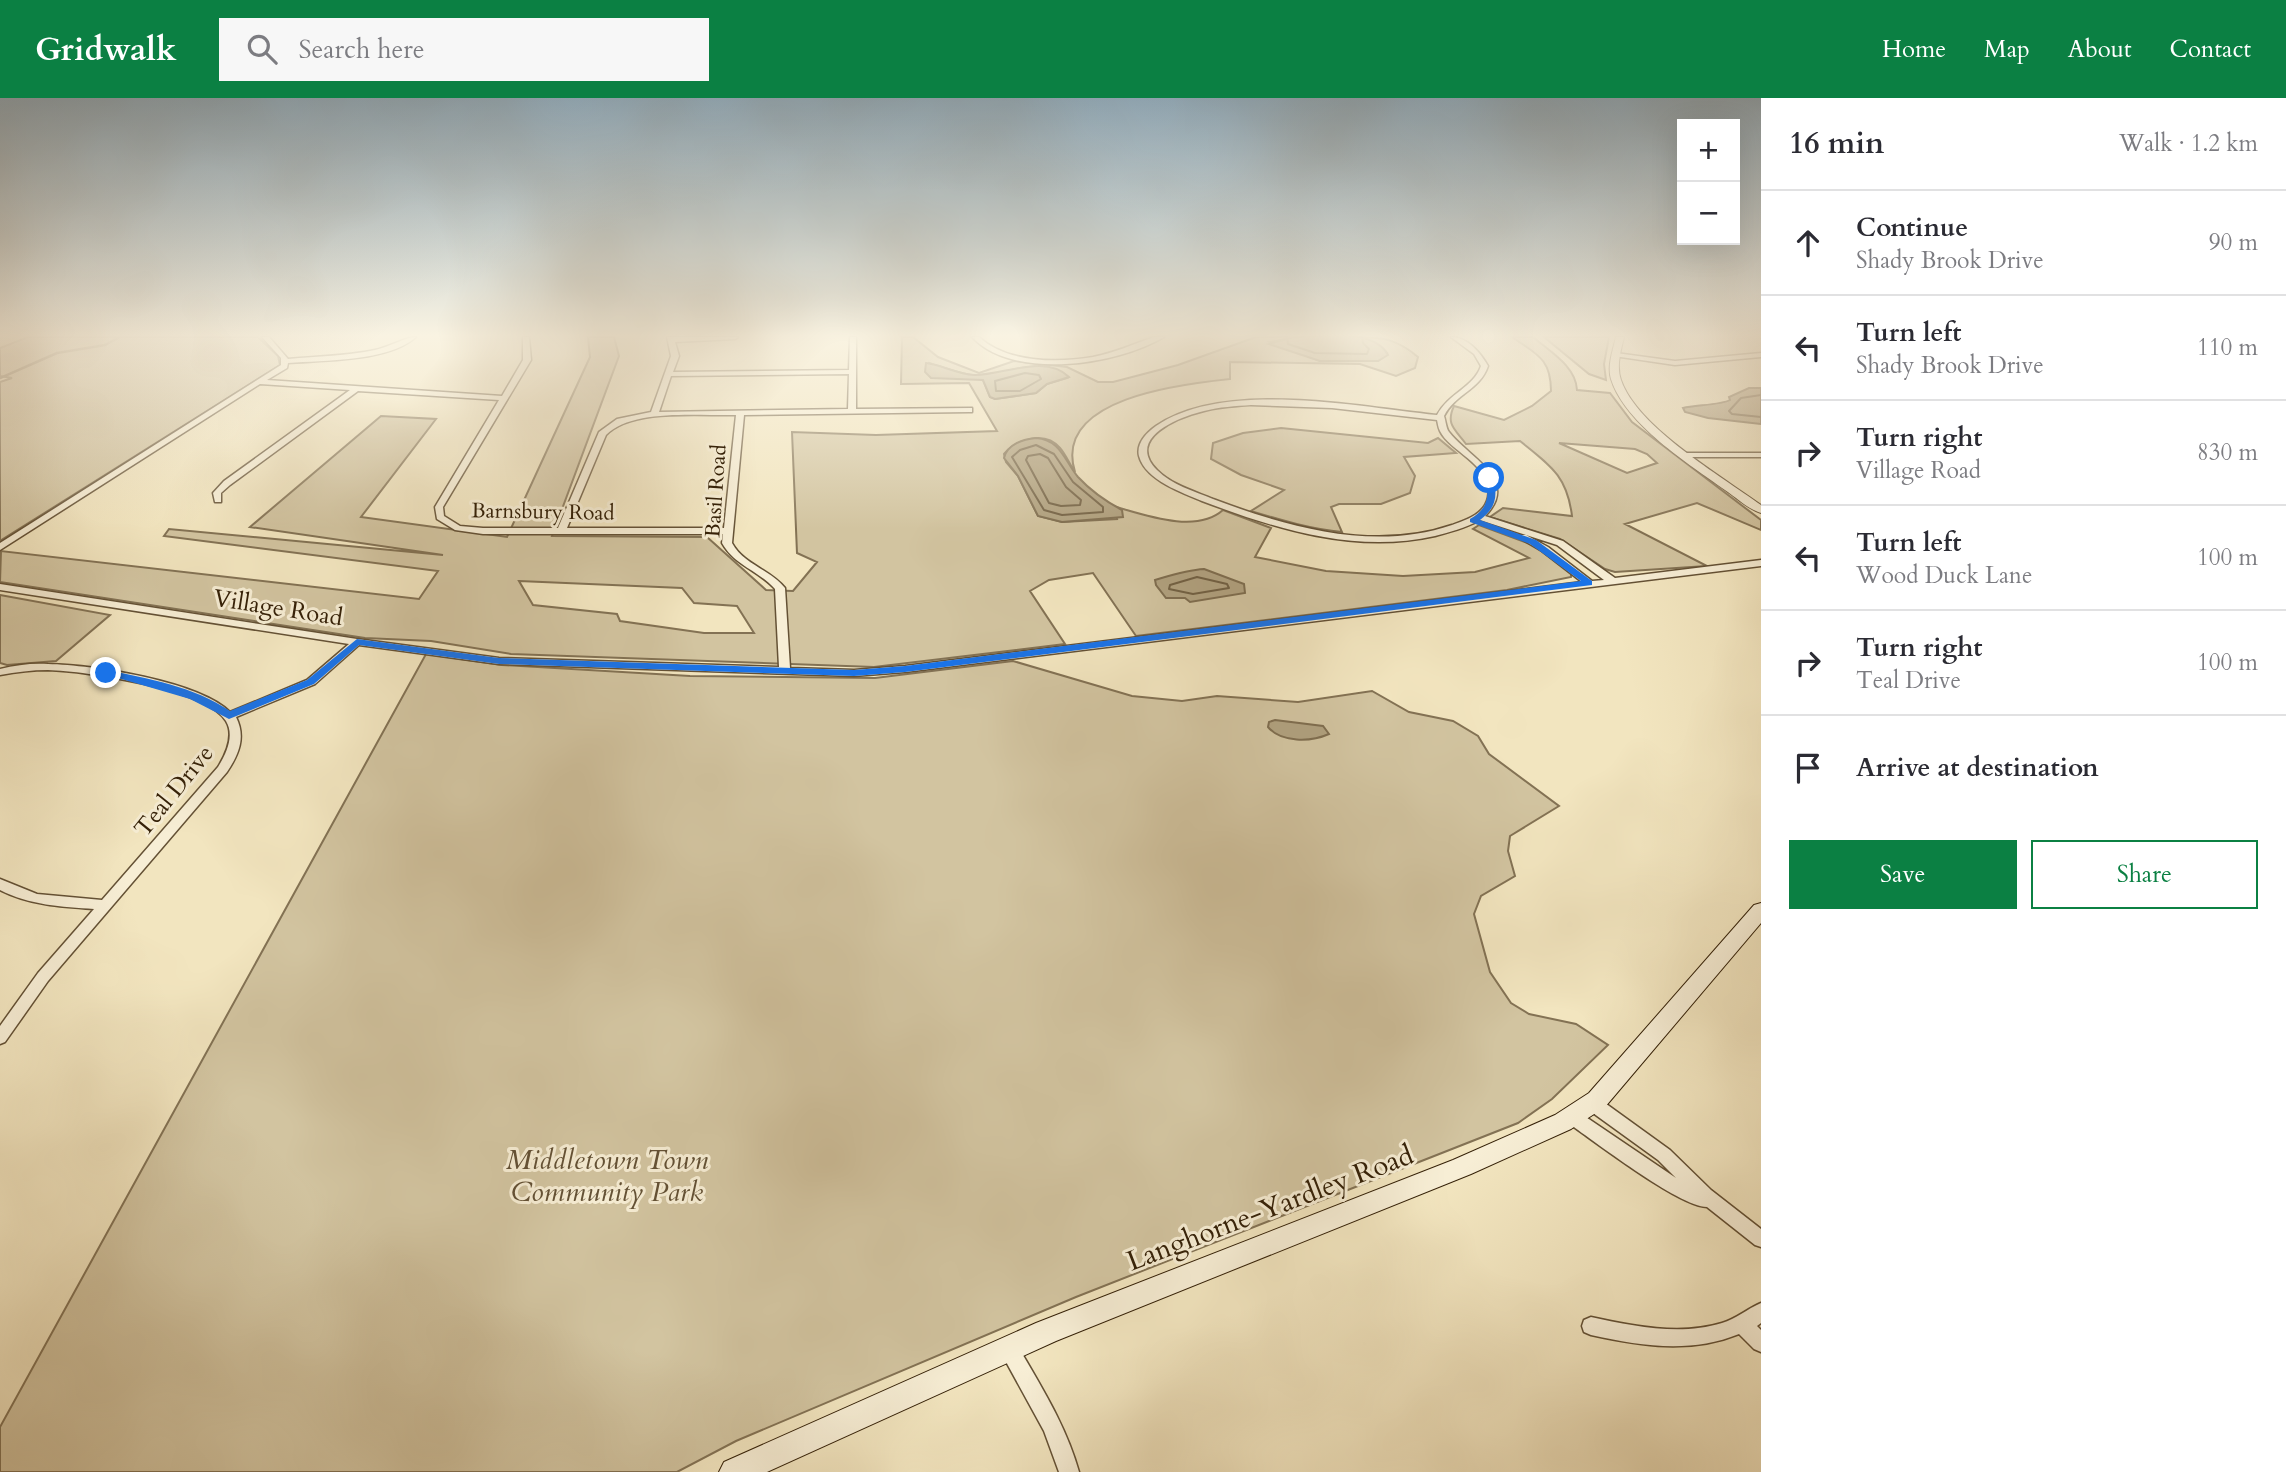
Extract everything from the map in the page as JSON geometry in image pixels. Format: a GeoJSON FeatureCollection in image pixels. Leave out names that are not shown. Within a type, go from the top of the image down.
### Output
{"type":"FeatureCollection","features":[{"type":"Feature","properties":{"kind":"main road","name":"Langhorne-Yardley Road"},"geometry":{"type":"LineString","coordinates":[[734,1472],[1134,1295],[1462,1167],[1582,1110],[1761,910]]}},
{"type":"Feature","properties":{"kind":"street"},"geometry":{"type":"LineString","coordinates":[[0,547],[230,401]]}},
{"type":"Feature","properties":{"kind":"street"},"geometry":{"type":"LineString","coordinates":[[218,500],[217,493],[227,483],[339,401]]}},
{"type":"Feature","properties":{"kind":"street","name":"Barnsbury Road"},"geometry":{"type":"LineString","coordinates":[[502,401],[439,507],[440,517],[453,526],[468,530],[728,531]]}},
{"type":"Feature","properties":{"kind":"street"},"geometry":{"type":"LineString","coordinates":[[654,414],[659,401]]}},
{"type":"Feature","properties":{"kind":"street"},"geometry":{"type":"LineString","coordinates":[[852,401],[852,411]]}},
{"type":"Feature","properties":{"kind":"street"},"geometry":{"type":"LineString","coordinates":[[1439,418],[1291,403],[1222,405],[1198,410],[1160,424],[1147,435],[1141,447],[1142,457],[1161,479],[1177,488],[1266,521],[1299,530],[1391,538],[1439,533],[1476,519],[1491,504],[1491,482],[1444,431],[1439,418],[1443,406],[1450,401]]}},
{"type":"Feature","properties":{"kind":"street"},"geometry":{"type":"LineString","coordinates":[[1627,401],[1650,425],[1761,510]]}},
{"type":"Feature","properties":{"kind":"street"},"geometry":{"type":"LineString","coordinates":[[561,531],[602,434],[617,422],[654,414],[969,410]]}},
{"type":"Feature","properties":{"kind":"street","name":"Basil Road"},"geometry":{"type":"LineString","coordinates":[[740,413],[727,543],[735,557],[774,580],[780,588],[785,672]]}},
{"type":"Feature","properties":{"kind":"street"},"geometry":{"type":"LineString","coordinates":[[1692,458],[1761,455]]}},
{"type":"Feature","properties":{"kind":"street"},"geometry":{"type":"LineString","coordinates":[[1692,458],[1761,461]]}},
{"type":"Feature","properties":{"kind":"street"},"geometry":{"type":"LineString","coordinates":[[1476,519],[1559,543],[1611,580]]}},
{"type":"Feature","properties":{"kind":"street"},"geometry":{"type":"LineString","coordinates":[[1476,519],[1533,542],[1589,583]]}},
{"type":"Feature","properties":{"kind":"street","name":"Village Road"},"geometry":{"type":"LineString","coordinates":[[0,587],[499,661],[854,673],[905,669],[1761,563]]}},
{"type":"Feature","properties":{"kind":"street"},"geometry":{"type":"LineString","coordinates":[[0,672],[36,667],[106,673],[193,696],[229,716],[311,682],[357,642]]}},
{"type":"Feature","properties":{"kind":"street","name":"Teal Drive"},"geometry":{"type":"LineString","coordinates":[[0,1038],[43,977],[229,759],[236,737],[229,716]]}},
{"type":"Feature","properties":{"kind":"street"},"geometry":{"type":"LineString","coordinates":[[0,884],[11,891],[44,900],[105,905]]}},
{"type":"Feature","properties":{"kind":"street"},"geometry":{"type":"LineString","coordinates":[[1582,1110],[1660,1178],[1727,1214]]}},
{"type":"Feature","properties":{"kind":"street"},"geometry":{"type":"LineString","coordinates":[[1582,1110],[1664,1155],[1727,1214],[1761,1239]]}},
{"type":"Feature","properties":{"kind":"street"},"geometry":{"type":"LineString","coordinates":[[1591,1326],[1642,1338],[1668,1339],[1722,1332],[1761,1312]]}},
{"type":"Feature","properties":{"kind":"street"},"geometry":{"type":"LineString","coordinates":[[1742,1324],[1761,1343]]}},
{"type":"Feature","properties":{"kind":"street"},"geometry":{"type":"LineString","coordinates":[[1009,1349],[1047,1418],[1066,1459],[1069,1472]]}},
{"type":"Feature","properties":{"kind":"green space"},"geometry":{"type":"Polygon","coordinates":[[[0,401],[223,401],[0,541],[0,401]]]}},
{"type":"Feature","properties":{"kind":"green space"},"geometry":{"type":"Polygon","coordinates":[[[570,401],[602,401],[552,536],[707,537],[766,590],[793,591],[817,562],[797,553],[792,432],[876,435],[997,431],[980,401],[1123,401],[1101,411],[1083,427],[1073,447],[1075,472],[1060,448],[1047,439],[1023,441],[1004,454],[1038,516],[1062,522],[1117,519],[1113,506],[1155,518],[1185,522],[1212,517],[1223,510],[1271,528],[1255,557],[1326,571],[1403,576],[1475,572],[1529,558],[1473,529],[1479,525],[1533,545],[1571,573],[1571,577],[1507,590],[1136,636],[1093,573],[1049,580],[1030,591],[1065,644],[874,667],[511,654],[431,641],[365,638],[0,582],[1,551],[419,599],[438,571],[164,536],[169,529],[443,555],[250,527],[381,416],[436,419],[361,517],[507,537],[570,401]],[[519,581],[533,605],[617,614],[620,621],[704,633],[754,633],[737,606],[694,603],[682,588],[519,581]]]}},
{"type":"Feature","properties":{"kind":"green space"},"geometry":{"type":"Polygon","coordinates":[[[1538,401],[1616,401],[1632,422],[1761,520],[1761,530],[1697,503],[1625,524],[1707,566],[1615,572],[1605,569],[1560,539],[1490,517],[1503,508],[1572,516],[1562,481],[1520,441],[1466,444],[1451,423],[1454,406],[1504,420],[1538,401]],[[1559,443],[1627,473],[1657,463],[1647,454],[1635,449],[1559,443]]]}},
{"type":"Feature","properties":{"kind":"green space"},"geometry":{"type":"Polygon","coordinates":[[[1281,428],[1428,443],[1438,438],[1456,453],[1404,457],[1415,476],[1410,493],[1381,504],[1339,504],[1331,507],[1342,532],[1330,531],[1251,511],[1284,490],[1241,475],[1211,459],[1213,443],[1243,433],[1281,428]]]}},
{"type":"Feature","properties":{"kind":"green space"},"geometry":{"type":"Polygon","coordinates":[[[0,595],[110,615],[56,661],[7,665],[0,663],[0,595]]]}},
{"type":"Feature","properties":{"kind":"green space","name":"Middletown Town Community Park"},"geometry":{"type":"Polygon","coordinates":[[[426,654],[502,665],[690,676],[875,678],[1013,661],[1132,696],[1182,701],[1217,696],[1298,702],[1372,691],[1409,712],[1453,721],[1478,736],[1489,754],[1559,806],[1510,836],[1508,851],[1515,876],[1481,896],[1474,914],[1490,972],[1511,1003],[1529,1014],[1576,1024],[1608,1045],[1552,1099],[1518,1123],[1076,1297],[736,1441],[677,1472],[0,1472],[0,1427],[426,654]]]}},
{"type":"Feature","properties":{"kind":"water"},"geometry":{"type":"Polygon","coordinates":[[[1761,401],[1761,424],[1708,418],[1685,412],[1683,408],[1714,404],[1761,401]]]}},
{"type":"Feature","properties":{"kind":"water"},"geometry":{"type":"Polygon","coordinates":[[[1036,438],[1057,447],[1078,477],[1122,510],[1123,517],[1062,522],[1038,516],[1018,476],[1004,458],[1012,446],[1036,438]]]}},
{"type":"Feature","properties":{"kind":"water"},"geometry":{"type":"Polygon","coordinates":[[[1204,569],[1244,584],[1245,593],[1190,602],[1185,598],[1166,598],[1156,585],[1155,580],[1204,569]]]}},
{"type":"Feature","properties":{"kind":"water"},"geometry":{"type":"Polygon","coordinates":[[[1275,720],[1323,726],[1329,734],[1305,740],[1280,736],[1268,727],[1269,722],[1275,720]]]}},
{"type":"Feature","properties":{"kind":"route"},"geometry":{"type":"LineString","coordinates":[[106,673],[193,696],[229,716],[311,682],[357,642],[499,661],[854,673],[905,669],[1589,583],[1533,542],[1473,520],[1480,517],[1491,504],[1493,492],[1489,478]]}}]}
